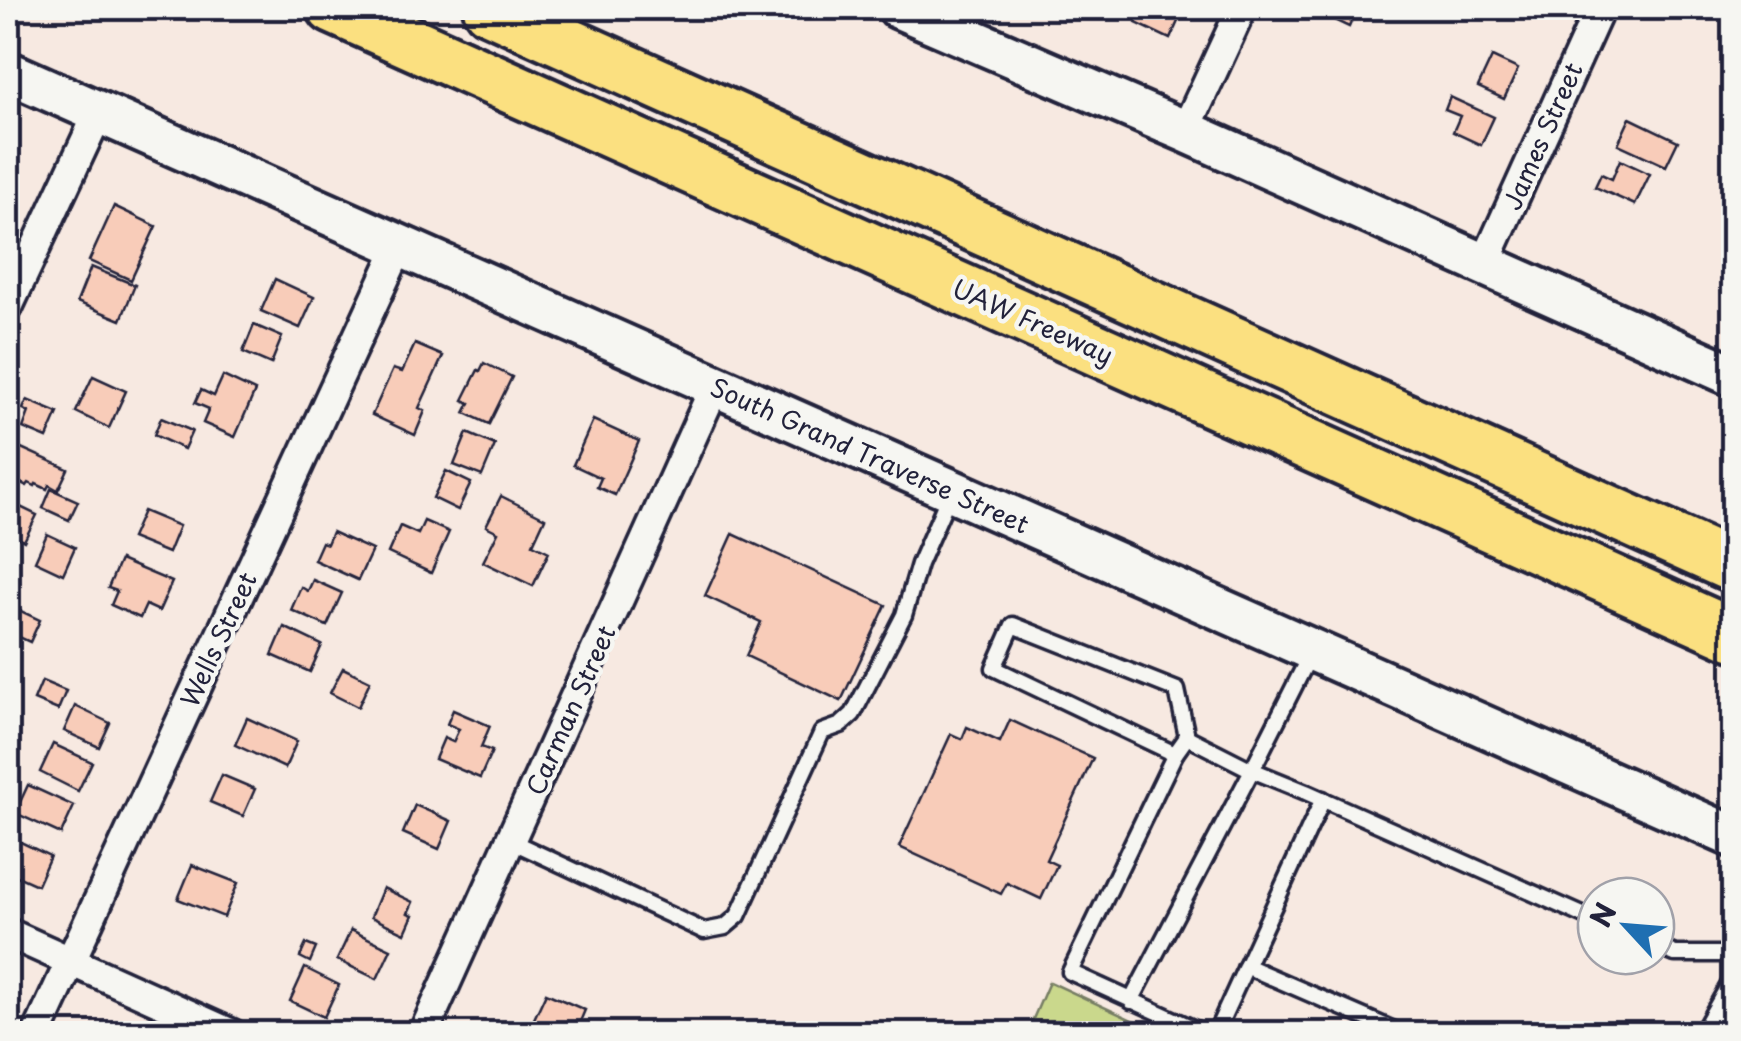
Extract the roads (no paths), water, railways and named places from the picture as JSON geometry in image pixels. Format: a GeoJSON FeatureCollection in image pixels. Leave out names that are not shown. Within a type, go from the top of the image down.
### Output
{"type":"FeatureCollection","features":[{"type":"Feature","properties":{"kind":"highway","name":"UAW Freeway"},"geometry":{"type":"LineString","coordinates":[[332,8],[1734,635]]}},
{"type":"Feature","properties":{"kind":"highway"},"geometry":{"type":"LineString","coordinates":[[489,8],[1734,566]]}},
{"type":"Feature","properties":{"kind":"main road"},"geometry":{"type":"LineString","coordinates":[[899,8],[1186,131],[1734,376]]}},
{"type":"Feature","properties":{"kind":"main road","name":"South Grand Traverse Street"},"geometry":{"type":"LineString","coordinates":[[8,72],[1734,837]]}},
{"type":"Feature","properties":{"kind":"street"},"geometry":{"type":"LineString","coordinates":[[1186,131],[1242,8]]}},
{"type":"Feature","properties":{"kind":"street","name":"James Street"},"geometry":{"type":"LineString","coordinates":[[1484,265],[1600,8]]}},
{"type":"Feature","properties":{"kind":"street"},"geometry":{"type":"LineString","coordinates":[[8,307],[100,112]]}},
{"type":"Feature","properties":{"kind":"street","name":"Wells Street"},"geometry":{"type":"LineString","coordinates":[[37,1034],[400,245]]}},
{"type":"Feature","properties":{"kind":"street","name":"Carman Street"},"geometry":{"type":"LineString","coordinates":[[423,1034],[715,386]]}},
{"type":"Feature","properties":{"kind":"street"},"geometry":{"type":"LineString","coordinates":[[8,933],[232,1034]]}},
{"type":"Feature","properties":{"kind":"lane"},"geometry":{"type":"LineString","coordinates":[[511,841],[704,931],[725,928],[738,916],[822,732],[853,714],[904,615],[919,564],[952,491]]}},
{"type":"Feature","properties":{"kind":"lane"},"geometry":{"type":"LineString","coordinates":[[1175,754],[994,668],[1013,625],[1177,690],[1187,737],[1175,754],[1070,972],[1206,1034]]}},
{"type":"Feature","properties":{"kind":"lane"},"geometry":{"type":"LineString","coordinates":[[1132,1001],[1312,652]]}},
{"type":"Feature","properties":{"kind":"lane"},"geometry":{"type":"LineString","coordinates":[[1187,737],[1252,770],[1576,912]]}},
{"type":"Feature","properties":{"kind":"lane"},"geometry":{"type":"LineString","coordinates":[[1215,1034],[1323,799]]}},
{"type":"Feature","properties":{"kind":"lane"},"geometry":{"type":"LineString","coordinates":[[1676,954],[1734,954]]}},
{"type":"Feature","properties":{"kind":"lane"},"geometry":{"type":"LineString","coordinates":[[1246,966],[1403,1034]]}},
{"type":"Feature","properties":{"kind":"lane"},"geometry":{"type":"LineString","coordinates":[[1701,1034],[1734,976]]}}]}
